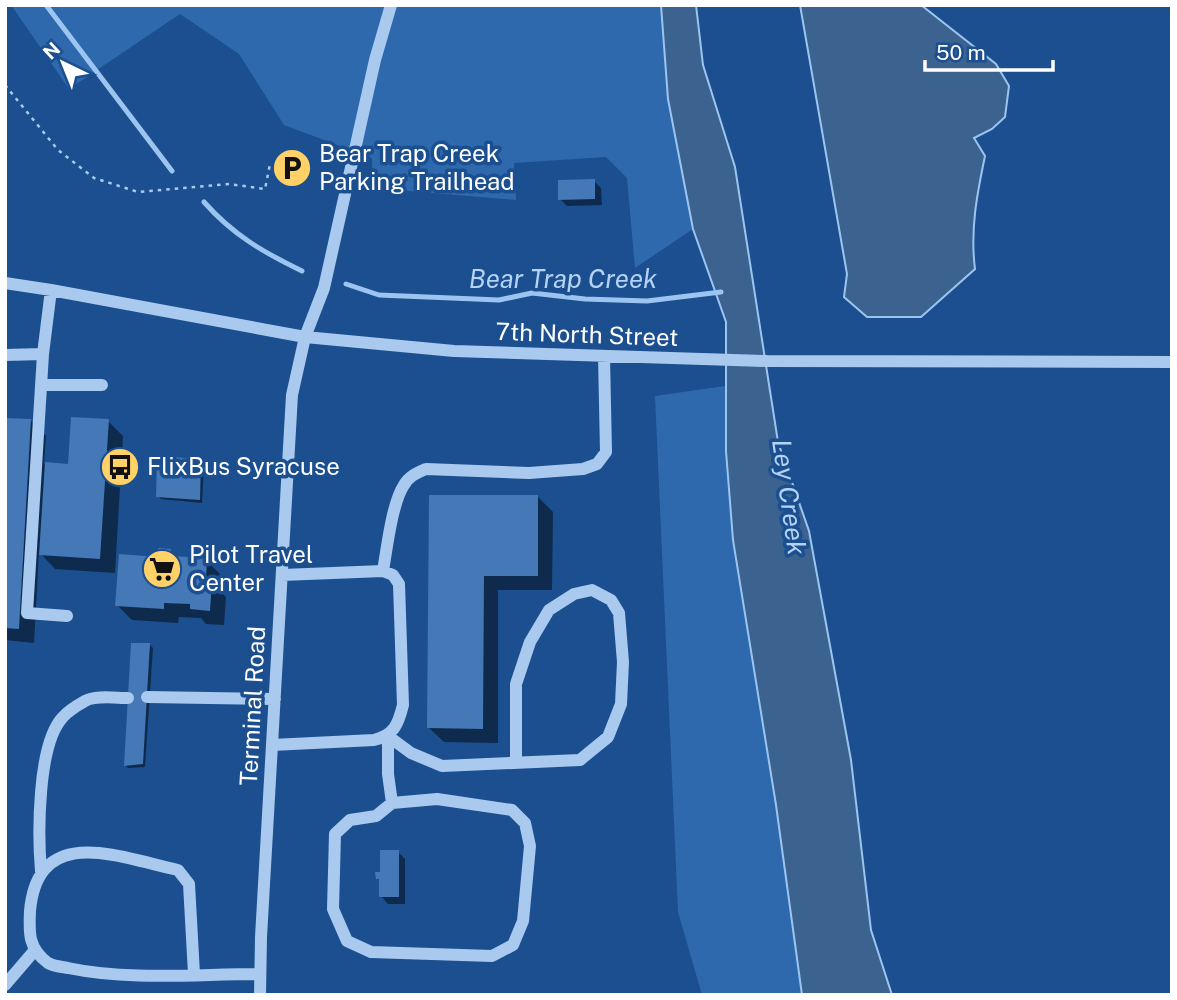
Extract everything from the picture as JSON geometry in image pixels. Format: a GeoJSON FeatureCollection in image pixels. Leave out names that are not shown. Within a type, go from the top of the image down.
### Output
{"type":"FeatureCollection","features":[{"type":"Feature","properties":{"kind":"street","name":"Terminal Road"},"geometry":{"type":"LineString","coordinates":[[260,995],[292,395],[305,337],[324,288],[375,60],[391,5]]}},
{"type":"Feature","properties":{"kind":"street","name":"7th North Street"},"geometry":{"type":"LineString","coordinates":[[5,283],[305,337],[454,351],[767,361],[1172,362]]}},
{"type":"Feature","properties":{"kind":"street"},"geometry":{"type":"LineString","coordinates":[[51,290],[43,354],[27,613],[67,615]]}},
{"type":"Feature","properties":{"kind":"street"},"geometry":{"type":"LineString","coordinates":[[5,355],[43,354]]}},
{"type":"Feature","properties":{"kind":"street"},"geometry":{"type":"LineString","coordinates":[[383,570],[391,524],[402,486],[412,475],[426,469],[529,473],[583,469],[597,464],[606,453],[604,356]]}},
{"type":"Feature","properties":{"kind":"street"},"geometry":{"type":"LineString","coordinates":[[41,385],[102,385]]}},
{"type":"Feature","properties":{"kind":"street"},"geometry":{"type":"LineString","coordinates":[[272,745],[374,740],[388,736],[398,724],[403,705],[399,584],[393,575],[383,570],[282,575]]}},
{"type":"Feature","properties":{"kind":"street"},"geometry":{"type":"LineString","coordinates":[[388,736],[411,753],[442,766],[516,763],[580,760],[608,737],[621,704],[623,662],[619,613],[611,600],[592,590],[574,594],[549,610],[530,642],[516,684],[516,763]]}},
{"type":"Feature","properties":{"kind":"street"},"geometry":{"type":"LineString","coordinates":[[147,697],[275,699]]}},
{"type":"Feature","properties":{"kind":"street"},"geometry":{"type":"LineString","coordinates":[[41,872],[38,842],[41,793],[50,743],[61,718],[87,699],[128,698]]}},
{"type":"Feature","properties":{"kind":"street"},"geometry":{"type":"LineString","coordinates":[[388,736],[388,774],[392,803]]}},
{"type":"Feature","properties":{"kind":"street"},"geometry":{"type":"LineString","coordinates":[[437,799],[512,810],[525,823],[530,846],[523,921],[513,945],[492,956],[371,952],[347,941],[333,909],[335,834],[350,820],[376,816],[392,803],[437,799]]}},
{"type":"Feature","properties":{"kind":"street"},"geometry":{"type":"LineString","coordinates":[[194,974],[189,884],[178,870],[89,851],[63,855],[41,872],[32,890],[28,937],[50,964],[100,975],[260,974]]}},
{"type":"Feature","properties":{"kind":"street"},"geometry":{"type":"LineString","coordinates":[[5,985],[36,950]]}},
{"type":"Feature","properties":{"kind":"path"},"geometry":{"type":"LineString","coordinates":[[5,85],[58,150],[94,178],[138,192],[229,184],[265,189],[270,164]]}},
{"type":"Feature","properties":{"kind":"shaded area"},"geometry":{"type":"Polygon","coordinates":[[[11,5],[661,5],[668,99],[693,229],[635,268],[627,178],[606,157],[514,163],[516,200],[373,188],[372,158],[284,125],[239,54],[180,14],[69,89],[11,5]]]}},
{"type":"Feature","properties":{"kind":"shaded area"},"geometry":{"type":"Polygon","coordinates":[[[739,384],[726,451],[733,540],[776,805],[802,995],[702,995],[678,912],[655,396],[739,384]]]}},
{"type":"Feature","properties":{"kind":"water","name":"Ley Creek"},"geometry":{"type":"Polygon","coordinates":[[[661,5],[696,5],[703,65],[735,167],[778,442],[809,531],[851,760],[871,930],[892,995],[802,995],[776,805],[733,540],[726,451],[726,322],[693,229],[668,99],[661,5]]]}},
{"type":"Feature","properties":{"kind":"water"},"geometry":{"type":"Polygon","coordinates":[[[800,5],[921,5],[996,64],[1009,86],[1005,117],[992,129],[974,138],[985,156],[974,226],[975,269],[921,317],[867,317],[844,297],[847,274],[800,5]]]}},
{"type":"Feature","properties":{"kind":"building"},"geometry":{"type":"Polygon","coordinates":[[[595,179],[595,199],[558,200],[558,180],[595,179]]]}},
{"type":"Feature","properties":{"kind":"building"},"geometry":{"type":"Polygon","coordinates":[[[71,417],[109,419],[100,559],[39,555],[45,462],[68,464],[71,417]]]}},
{"type":"Feature","properties":{"kind":"building"},"geometry":{"type":"Polygon","coordinates":[[[5,418],[31,419],[19,629],[5,628],[5,418]]]}},
{"type":"Feature","properties":{"kind":"building"},"geometry":{"type":"Polygon","coordinates":[[[157,456],[201,459],[200,500],[156,497],[157,456]]]}},
{"type":"Feature","properties":{"kind":"building"},"geometry":{"type":"Polygon","coordinates":[[[429,495],[538,495],[538,576],[484,576],[483,729],[427,728],[429,495]]]}},
{"type":"Feature","properties":{"kind":"building","name":"Pilot Travel Center"},"geometry":{"type":"Polygon","coordinates":[[[158,548],[171,549],[171,556],[207,558],[206,580],[212,580],[210,611],[190,609],[190,604],[164,603],[164,609],[115,606],[119,554],[158,557],[158,548]]]}},
{"type":"Feature","properties":{"kind":"building"},"geometry":{"type":"Polygon","coordinates":[[[131,643],[150,643],[143,764],[124,766],[131,643]]]}},
{"type":"Feature","properties":{"kind":"building"},"geometry":{"type":"Polygon","coordinates":[[[380,850],[399,850],[399,897],[379,897],[379,879],[376,879],[375,872],[380,872],[380,850]]]}},
{"type":"Feature","properties":{"kind":"waterway","name":"Bear Trap Creek"},"geometry":{"type":"LineString","coordinates":[[46,5],[172,171]]}},
{"type":"Feature","properties":{"kind":"waterway","name":"Bear Trap Creek"},"geometry":{"type":"LineString","coordinates":[[204,202],[249,242],[302,271]]}},
{"type":"Feature","properties":{"kind":"waterway","name":"Bear Trap Creek"},"geometry":{"type":"LineString","coordinates":[[346,284],[379,295],[499,300],[532,293],[585,299],[647,301],[721,292]]}},
{"type":"Feature","properties":{"kind":"place","name":"Bear Trap Creek Parking Trailhead"},"geometry":{"type":"Point","coordinates":[292,168]}},
{"type":"Feature","properties":{"kind":"place","name":"FlixBus Syracuse"},"geometry":{"type":"Point","coordinates":[120,467]}},
{"type":"Feature","properties":{"kind":"place","name":"Pilot Travel Center"},"geometry":{"type":"Point","coordinates":[162,569]}}]}
